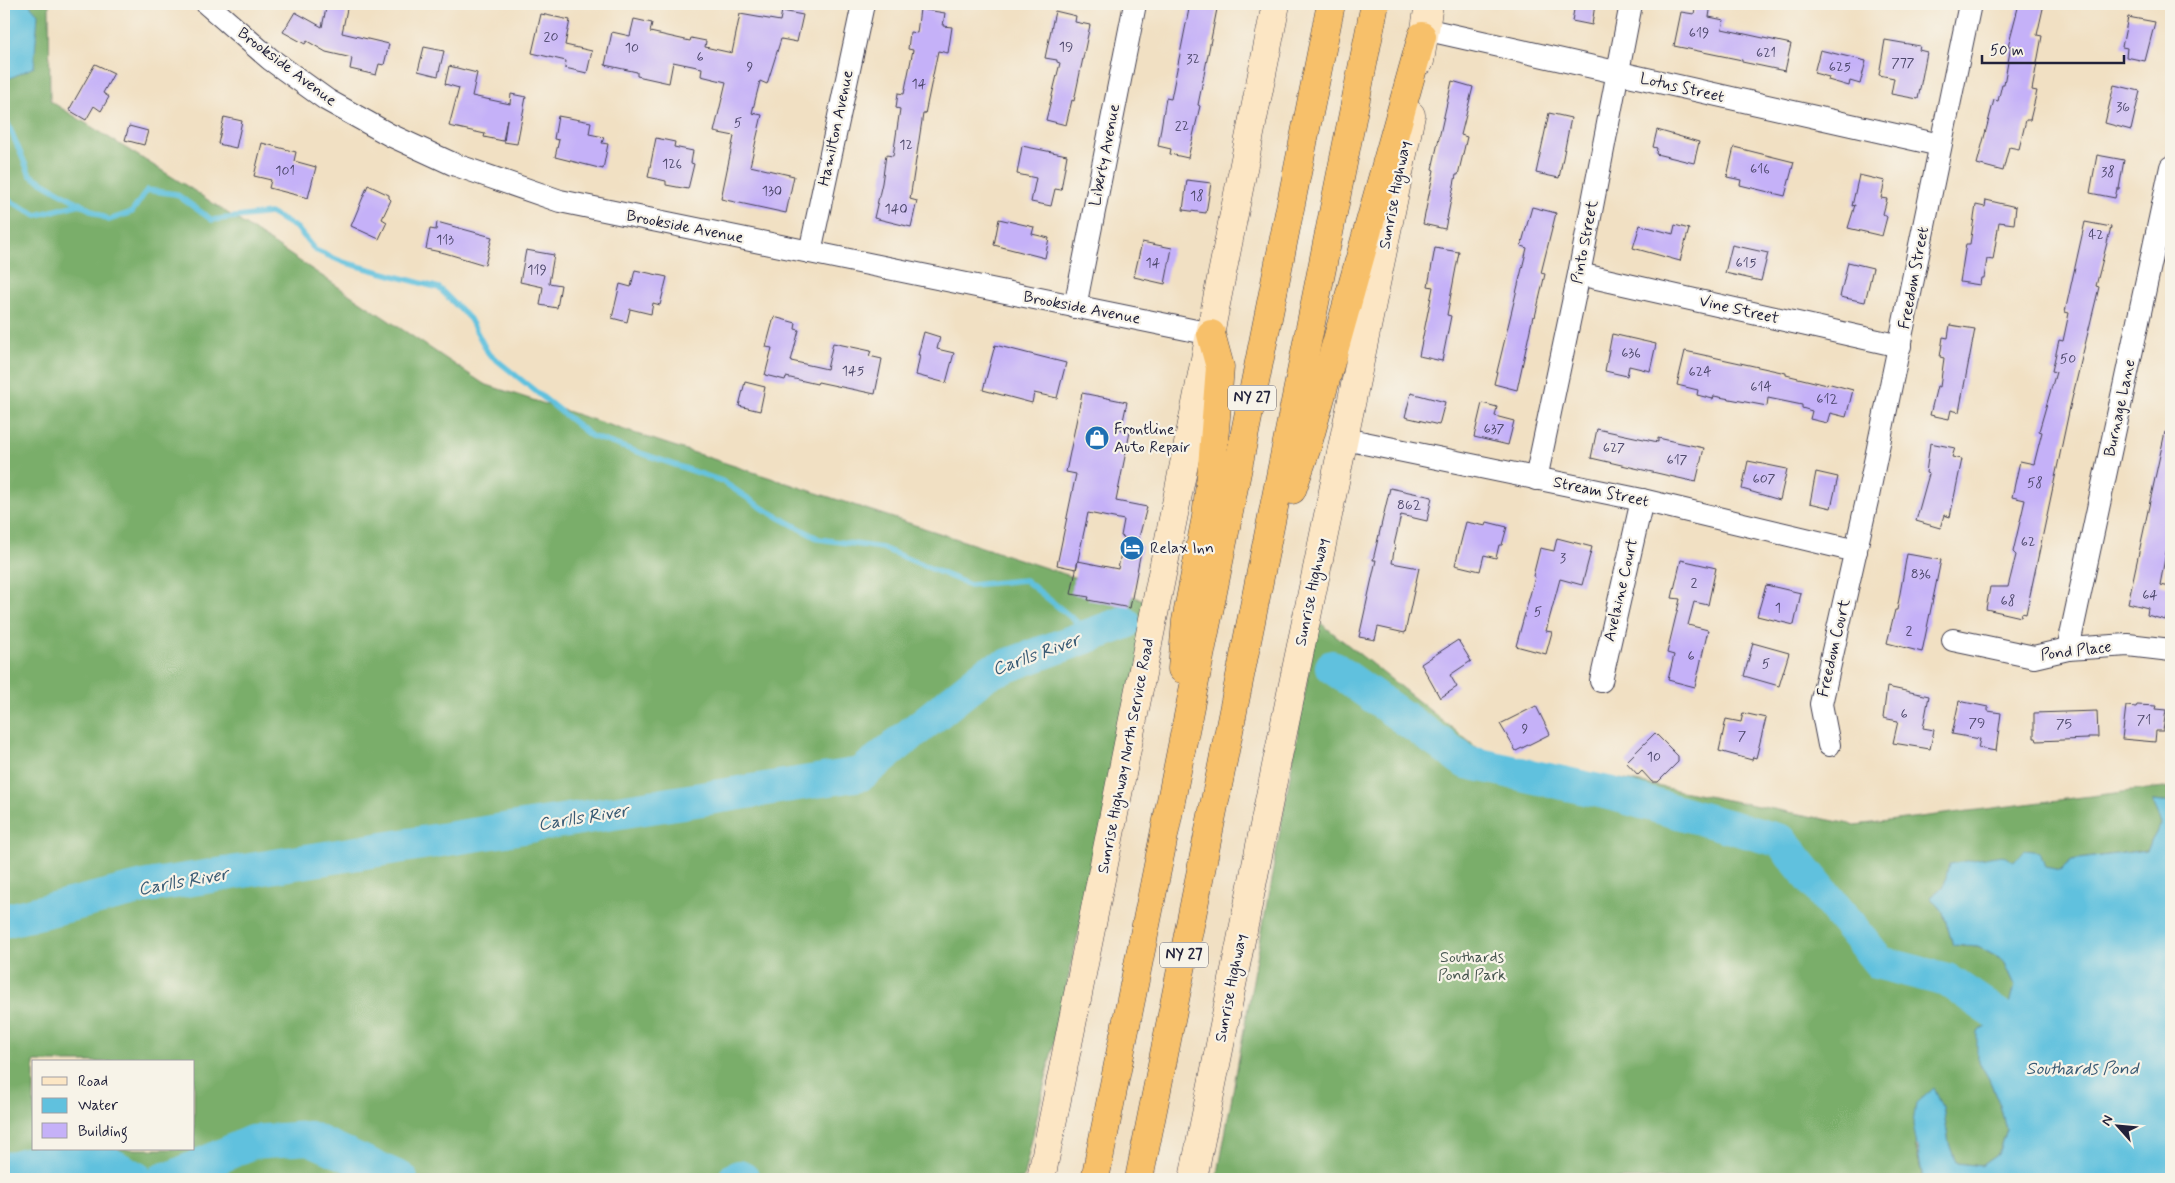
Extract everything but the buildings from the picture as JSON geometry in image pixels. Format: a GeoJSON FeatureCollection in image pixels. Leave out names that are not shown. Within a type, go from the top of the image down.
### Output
{"type":"FeatureCollection","features":[{"type":"Feature","properties":{"kind":"highway","name":"NY 27"},"geometry":{"type":"LineString","coordinates":[[1095,1179],[1331,4]]}},
{"type":"Feature","properties":{"kind":"highway","name":"NY 27"},"geometry":{"type":"LineString","coordinates":[[1139,1179],[1375,4]]}},
{"type":"Feature","properties":{"kind":"highway"},"geometry":{"type":"LineString","coordinates":[[1258,586],[1307,447],[1425,23]]}},
{"type":"Feature","properties":{"kind":"highway"},"geometry":{"type":"LineString","coordinates":[[1173,793],[1186,621],[1206,517],[1212,467],[1220,367],[1211,334]]}},
{"type":"Feature","properties":{"kind":"main road"},"geometry":{"type":"LineString","coordinates":[[1211,334],[1276,4]]}},
{"type":"Feature","properties":{"kind":"main road","name":"Sunrise Highway"},"geometry":{"type":"LineString","coordinates":[[1192,1179],[1416,90],[1425,23]]}},
{"type":"Feature","properties":{"kind":"main road","name":"Sunrise Highway North Service Road"},"geometry":{"type":"LineString","coordinates":[[1041,1179],[1211,334]]}},
{"type":"Feature","properties":{"kind":"street","name":"Brookside Avenue"},"geometry":{"type":"LineString","coordinates":[[207,4],[270,59],[327,100],[390,135],[453,164],[560,201],[1211,334]]}},
{"type":"Feature","properties":{"kind":"street","name":"Hamilton Avenue"},"geometry":{"type":"LineString","coordinates":[[810,252],[862,4]]}},
{"type":"Feature","properties":{"kind":"street","name":"Liberty Avenue"},"geometry":{"type":"LineString","coordinates":[[1075,307],[1135,4]]}},
{"type":"Feature","properties":{"kind":"street","name":"Pinto Street"},"geometry":{"type":"LineString","coordinates":[[1536,479],[1579,274],[1631,4]]}},
{"type":"Feature","properties":{"kind":"street","name":"Freedom Street"},"geometry":{"type":"LineString","coordinates":[[1856,551],[1970,4]]}},
{"type":"Feature","properties":{"kind":"street","name":"Lotus Street"},"geometry":{"type":"LineString","coordinates":[[1425,23],[1618,73],[1940,145]]}},
{"type":"Feature","properties":{"kind":"street","name":"Burnage Lane"},"geometry":{"type":"LineString","coordinates":[[2068,649],[2171,167]]}},
{"type":"Feature","properties":{"kind":"street","name":"Vine Street"},"geometry":{"type":"LineString","coordinates":[[1579,274],[1900,346]]}},
{"type":"Feature","properties":{"kind":"street","name":"Stream Street"},"geometry":{"type":"LineString","coordinates":[[1345,439],[1642,500],[1856,551]]}},
{"type":"Feature","properties":{"kind":"street","name":"Avelaine Court"},"geometry":{"type":"LineString","coordinates":[[1601,680],[1642,500]]}},
{"type":"Feature","properties":{"kind":"street","name":"Freedom Court"},"geometry":{"type":"LineString","coordinates":[[1829,745],[1821,704],[1856,551]]}},
{"type":"Feature","properties":{"kind":"street","name":"Pond Place"},"geometry":{"type":"LineString","coordinates":[[1952,640],[2034,657],[2068,649],[2128,645],[2171,650]]}},
{"type":"Feature","properties":{"kind":"shaded area"},"geometry":{"type":"Polygon","coordinates":[[[4,1161],[41,1179],[4,1179],[4,1161]]]}},
{"type":"Feature","properties":{"kind":"green space"},"geometry":{"type":"Polygon","coordinates":[[[4,4],[49,4],[50,101],[190,188],[484,384],[1153,603],[1023,1179],[41,1179],[4,1161],[4,4]]]}},
{"type":"Feature","properties":{"kind":"green space","name":"Southards Pond Park"},"geometry":{"type":"Polygon","coordinates":[[[1318,621],[1482,752],[1855,825],[2164,787],[2171,789],[2171,803],[2153,801],[2162,823],[2146,850],[2072,860],[2060,870],[2014,862],[1944,886],[1930,897],[1943,912],[1953,945],[1979,947],[2004,961],[2015,985],[2006,1020],[1977,1058],[1989,1079],[2000,1105],[2006,1129],[1998,1154],[1981,1166],[1956,1163],[1949,1144],[1943,1107],[1915,1145],[1923,1179],[1217,1179],[1318,621]]]}},
{"type":"Feature","properties":{"kind":"water"},"geometry":{"type":"Polygon","coordinates":[[[4,4],[29,4],[38,14],[34,67],[4,81],[4,4]]]}},
{"type":"Feature","properties":{"kind":"water","name":"Southards Pond"},"geometry":{"type":"Polygon","coordinates":[[[2152,801],[2171,803],[2171,1179],[1923,1179],[1913,1124],[1916,1103],[1934,1087],[1943,1107],[1949,1144],[1956,1163],[1981,1166],[1998,1154],[2006,1129],[2000,1105],[1989,1079],[1977,1058],[1977,1031],[2006,1020],[2015,985],[2004,961],[1979,947],[1953,945],[1943,912],[1930,897],[1944,886],[1949,864],[2002,855],[2014,862],[2024,850],[2040,852],[2045,867],[2060,870],[2072,860],[2146,850],[2162,823],[2152,801]]]}},
{"type":"Feature","properties":{"kind":"waterway"},"geometry":{"type":"LineString","coordinates":[[4,115],[30,175],[80,204]]}},
{"type":"Feature","properties":{"kind":"waterway"},"geometry":{"type":"LineString","coordinates":[[4,198],[37,215],[80,204],[109,220],[132,212],[147,190],[176,194],[212,220],[270,213],[297,228],[315,250],[343,262],[439,288],[470,319],[488,353],[591,436],[722,481],[764,509],[819,539],[882,548],[970,585],[1025,580],[1093,635]]}},
{"type":"Feature","properties":{"kind":"waterway","name":"Carlls River"},"geometry":{"type":"LineString","coordinates":[[4,921],[148,886],[861,774],[987,673],[1124,623]]}},
{"type":"Feature","properties":{"kind":"waterway"},"geometry":{"type":"LineString","coordinates":[[1332,667],[1466,762],[1613,794],[1781,841],[1880,963],[1947,980],[2006,1020],[2034,1055]]}},
{"type":"Feature","properties":{"kind":"waterway","name":"Carlls River"},"geometry":{"type":"LineString","coordinates":[[163,1179],[172,1178],[252,1142],[309,1138],[401,1179]]}},
{"type":"Feature","properties":{"kind":"waterway","name":"Carlls River"},"geometry":{"type":"LineString","coordinates":[[4,1170],[30,1163],[106,1162],[137,1179]]}},
{"type":"Feature","properties":{"kind":"waterway","name":"Carlls River"},"geometry":{"type":"LineString","coordinates":[[735,1179],[739,1177],[743,1179]]}},
{"type":"Feature","properties":{"kind":"place","name":"Frontline Auto Repair"},"geometry":{"type":"Point","coordinates":[1097,438]}},
{"type":"Feature","properties":{"kind":"place","name":"Relax Inn"},"geometry":{"type":"Point","coordinates":[1132,548]}}]}
